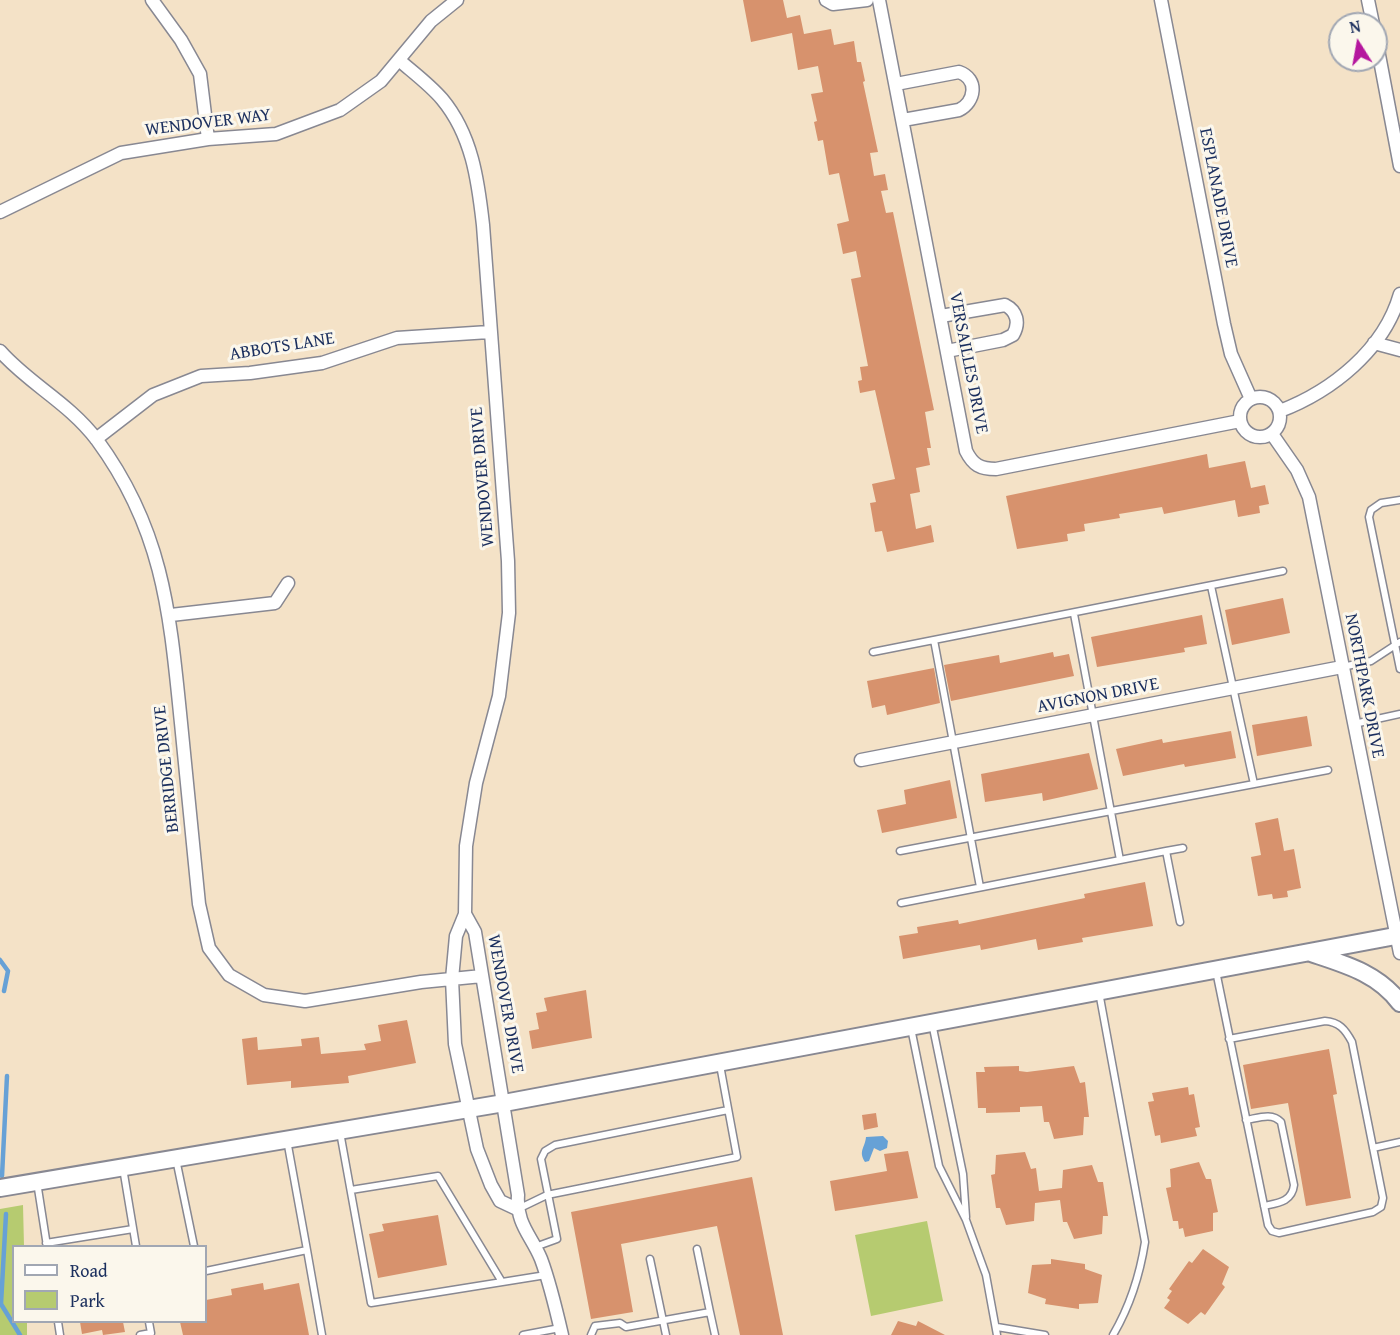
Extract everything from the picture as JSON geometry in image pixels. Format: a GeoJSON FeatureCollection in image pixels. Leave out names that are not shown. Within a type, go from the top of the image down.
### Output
{"type":"FeatureCollection","features":[{"type":"Feature","properties":{"kind":"main road"},"geometry":{"type":"LineString","coordinates":[[0,1188],[504,1103],[1398,935]]}},
{"type":"Feature","properties":{"kind":"main road"},"geometry":{"type":"LineString","coordinates":[[1310,953],[1361,969],[1394,995],[1400,1003]]}},
{"type":"Feature","properties":{"kind":"street"},"geometry":{"type":"LineString","coordinates":[[152,0],[181,40],[200,74],[208,139]]}},
{"type":"Feature","properties":{"kind":"street","name":"WENDOVER WAY"},"geometry":{"type":"LineString","coordinates":[[0,212],[121,153],[208,139],[276,134],[340,110],[381,81],[431,21],[457,0]]}},
{"type":"Feature","properties":{"kind":"street"},"geometry":{"type":"LineString","coordinates":[[826,0],[833,4],[867,0]]}},
{"type":"Feature","properties":{"kind":"street","name":"VERSAILLES DRIVE"},"geometry":{"type":"LineString","coordinates":[[879,0],[966,451],[970,460],[983,469],[996,469],[1240,421]]}},
{"type":"Feature","properties":{"kind":"street","name":"ESPLANADE DRIVE"},"geometry":{"type":"LineString","coordinates":[[1161,0],[1224,324],[1231,354],[1251,399]]}},
{"type":"Feature","properties":{"kind":"street","name":"WENDOVER DRIVE"},"geometry":{"type":"LineString","coordinates":[[400,61],[442,99],[464,135],[477,172],[508,561],[509,613],[499,696],[476,783],[466,846],[465,914],[456,936],[452,979],[455,1044],[477,1149],[490,1185],[500,1201],[517,1209],[518,1195],[475,932],[465,914]]}},
{"type":"Feature","properties":{"kind":"street"},"geometry":{"type":"LineString","coordinates":[[896,84],[959,72],[965,74],[972,84],[972,99],[959,110],[903,120]]}},
{"type":"Feature","properties":{"kind":"street"},"geometry":{"type":"LineString","coordinates":[[1382,72],[1400,166]]}},
{"type":"Feature","properties":{"kind":"street"},"geometry":{"type":"LineString","coordinates":[[1280,411],[1327,388],[1348,372],[1374,344],[1390,319],[1400,294]]}},
{"type":"Feature","properties":{"kind":"street"},"geometry":{"type":"LineString","coordinates":[[940,316],[1005,305],[1015,312],[1017,321],[1013,335],[1003,340],[947,351]]}},
{"type":"Feature","properties":{"kind":"street","name":"ABBOTS LANE"},"geometry":{"type":"LineString","coordinates":[[96,439],[153,395],[201,376],[250,373],[322,363],[397,338],[489,332]]}},
{"type":"Feature","properties":{"kind":"street"},"geometry":{"type":"LineString","coordinates":[[1374,344],[1400,350]]}},
{"type":"Feature","properties":{"kind":"street","name":"BERRIDGE DRIVE"},"geometry":{"type":"LineString","coordinates":[[0,351],[71,409],[96,439],[132,494],[147,527],[171,615],[198,904],[209,948],[229,975],[264,995],[305,1002],[482,976]]}},
{"type":"Feature","properties":{"kind":"street"},"geometry":{"type":"LineString","coordinates":[[1269,398],[1280,411],[1280,423],[1272,434],[1263,437],[1251,435],[1242,428],[1240,421],[1243,406],[1251,399],[1269,398]]}},
{"type":"Feature","properties":{"kind":"street","name":"NORTHPARK DRIVE"},"geometry":{"type":"LineString","coordinates":[[1272,434],[1297,470],[1309,497],[1400,953]]}},
{"type":"Feature","properties":{"kind":"street"},"geometry":{"type":"LineString","coordinates":[[171,615],[275,603],[288,583]]}},
{"type":"Feature","properties":{"kind":"street","name":"AVIGNON DRIVE"},"geometry":{"type":"LineString","coordinates":[[861,760],[1342,667]]}},
{"type":"Feature","properties":{"kind":"street"},"geometry":{"type":"LineString","coordinates":[[517,1209],[526,1235],[535,1248],[546,1275],[561,1332]]}},
{"type":"Feature","properties":{"kind":"lane"},"geometry":{"type":"LineString","coordinates":[[1400,500],[1381,503],[1371,510],[1369,518],[1398,644],[1400,669]]}},
{"type":"Feature","properties":{"kind":"lane"},"geometry":{"type":"LineString","coordinates":[[873,652],[1283,571]]}},
{"type":"Feature","properties":{"kind":"lane"},"geometry":{"type":"LineString","coordinates":[[1211,586],[1254,784]]}},
{"type":"Feature","properties":{"kind":"lane"},"geometry":{"type":"LineString","coordinates":[[1074,614],[1120,860]]}},
{"type":"Feature","properties":{"kind":"lane"},"geometry":{"type":"LineString","coordinates":[[934,640],[980,887]]}},
{"type":"Feature","properties":{"kind":"lane"},"geometry":{"type":"LineString","coordinates":[[1342,667],[1371,661],[1398,644]]}},
{"type":"Feature","properties":{"kind":"lane"},"geometry":{"type":"LineString","coordinates":[[1353,724],[1400,714]]}},
{"type":"Feature","properties":{"kind":"lane"},"geometry":{"type":"LineString","coordinates":[[900,852],[1328,770]]}},
{"type":"Feature","properties":{"kind":"lane"},"geometry":{"type":"LineString","coordinates":[[901,903],[1183,848]]}},
{"type":"Feature","properties":{"kind":"lane"},"geometry":{"type":"LineString","coordinates":[[1166,851],[1180,922]]}},
{"type":"Feature","properties":{"kind":"lane"},"geometry":{"type":"LineString","coordinates":[[1215,970],[1229,1039],[1268,1225],[1272,1231],[1279,1233],[1373,1212],[1381,1207],[1383,1198],[1352,1042],[1342,1027],[1335,1022],[1325,1021],[1229,1039]]}},
{"type":"Feature","properties":{"kind":"lane"},"geometry":{"type":"LineString","coordinates":[[1098,992],[1145,1242],[1141,1266],[1123,1318],[1113,1335]]}},
{"type":"Feature","properties":{"kind":"lane"},"geometry":{"type":"LineString","coordinates":[[932,1022],[963,1174],[966,1220]]}},
{"type":"Feature","properties":{"kind":"lane"},"geometry":{"type":"LineString","coordinates":[[910,1026],[939,1166],[966,1220],[986,1275],[997,1331],[1045,1335]]}},
{"type":"Feature","properties":{"kind":"lane"},"geometry":{"type":"LineString","coordinates":[[517,1209],[547,1195],[737,1157],[720,1062]]}},
{"type":"Feature","properties":{"kind":"lane"},"geometry":{"type":"LineString","coordinates":[[535,1248],[557,1239],[541,1159],[545,1151],[555,1145],[728,1110]]}},
{"type":"Feature","properties":{"kind":"lane"},"geometry":{"type":"LineString","coordinates":[[1246,1120],[1268,1116],[1277,1118],[1281,1122],[1294,1185],[1293,1191],[1286,1200],[1264,1206]]}},
{"type":"Feature","properties":{"kind":"lane"},"geometry":{"type":"LineString","coordinates":[[340,1132],[371,1303],[546,1275]]}},
{"type":"Feature","properties":{"kind":"lane"},"geometry":{"type":"LineString","coordinates":[[286,1140],[322,1335]]}},
{"type":"Feature","properties":{"kind":"lane"},"geometry":{"type":"LineString","coordinates":[[1373,1148],[1400,1142]]}},
{"type":"Feature","properties":{"kind":"lane"},"geometry":{"type":"LineString","coordinates":[[176,1158],[194,1245]]}},
{"type":"Feature","properties":{"kind":"lane"},"geometry":{"type":"LineString","coordinates":[[123,1168],[136,1245]]}},
{"type":"Feature","properties":{"kind":"lane"},"geometry":{"type":"LineString","coordinates":[[351,1190],[438,1176],[502,1282]]}},
{"type":"Feature","properties":{"kind":"lane"},"geometry":{"type":"LineString","coordinates":[[37,1182],[46,1245],[133,1229]]}},
{"type":"Feature","properties":{"kind":"lane"},"geometry":{"type":"LineString","coordinates":[[697,1249],[715,1335]]}},
{"type":"Feature","properties":{"kind":"lane"},"geometry":{"type":"LineString","coordinates":[[207,1271],[307,1250]]}},
{"type":"Feature","properties":{"kind":"lane"},"geometry":{"type":"LineString","coordinates":[[650,1259],[666,1335]]}},
{"type":"Feature","properties":{"kind":"lane"},"geometry":{"type":"LineString","coordinates":[[590,1335],[595,1326],[620,1323],[626,1327],[710,1312]]}},
{"type":"Feature","properties":{"kind":"lane"},"geometry":{"type":"LineString","coordinates":[[140,1335],[151,1333],[149,1323]]}},
{"type":"Feature","properties":{"kind":"lane"},"geometry":{"type":"LineString","coordinates":[[622,1335],[626,1327]]}},
{"type":"Feature","properties":{"kind":"lane"},"geometry":{"type":"LineString","coordinates":[[523,1335],[561,1332]]}},
{"type":"Feature","properties":{"kind":"green space"},"geometry":{"type":"Polygon","coordinates":[[[23,1205],[24,1245],[12,1245],[12,1323],[27,1323],[27,1335],[0,1335],[0,1209],[23,1205]]]}},
{"type":"Feature","properties":{"kind":"green space"},"geometry":{"type":"Polygon","coordinates":[[[927,1221],[943,1301],[871,1316],[855,1235],[927,1221]]]}},
{"type":"Feature","properties":{"kind":"water"},"geometry":{"type":"Polygon","coordinates":[[[883,1136],[888,1141],[887,1148],[880,1151],[874,1148],[869,1161],[865,1162],[862,1152],[866,1137],[883,1136]]]}},
{"type":"Feature","properties":{"kind":"building"},"geometry":{"type":"Polygon","coordinates":[[[743,0],[783,0],[787,18],[800,15],[804,34],[831,29],[834,45],[854,41],[857,62],[861,62],[878,152],[870,153],[874,176],[885,174],[888,190],[881,191],[886,213],[893,212],[934,410],[925,412],[931,448],[927,448],[930,465],[916,468],[920,492],[910,494],[916,529],[931,525],[934,542],[887,552],[882,531],[875,532],[870,503],[876,502],[872,484],[895,479],[875,390],[860,393],[858,381],[862,380],[860,367],[868,366],[851,279],[861,277],[856,251],[843,254],[837,224],[849,221],[839,173],[829,175],[823,140],[818,141],[814,122],[817,121],[811,94],[823,92],[818,66],[798,70],[792,33],[751,42],[743,0]]]}},
{"type":"Feature","properties":{"kind":"building"},"geometry":{"type":"Polygon","coordinates":[[[1207,454],[1209,468],[1245,461],[1251,488],[1265,485],[1269,504],[1259,506],[1260,513],[1238,517],[1235,500],[1164,514],[1162,507],[1119,514],[1120,518],[1084,524],[1085,531],[1067,534],[1068,541],[1017,549],[1006,496],[1207,454]]]}},
{"type":"Feature","properties":{"kind":"building"},"geometry":{"type":"Polygon","coordinates":[[[1283,598],[1290,633],[1232,645],[1225,610],[1283,598]]]}},
{"type":"Feature","properties":{"kind":"building"},"geometry":{"type":"Polygon","coordinates":[[[1202,615],[1207,644],[1184,648],[1185,652],[1097,667],[1091,637],[1202,615]]]}},
{"type":"Feature","properties":{"kind":"building"},"geometry":{"type":"Polygon","coordinates":[[[1053,652],[1054,657],[1069,654],[1074,676],[951,701],[944,665],[999,655],[1000,663],[1053,652]]]}},
{"type":"Feature","properties":{"kind":"building"},"geometry":{"type":"Polygon","coordinates":[[[934,668],[940,703],[887,715],[885,705],[872,708],[867,681],[934,668]]]}},
{"type":"Feature","properties":{"kind":"building"},"geometry":{"type":"Polygon","coordinates":[[[1307,716],[1312,746],[1257,756],[1252,725],[1307,716]]]}},
{"type":"Feature","properties":{"kind":"building"},"geometry":{"type":"Polygon","coordinates":[[[1231,731],[1236,758],[1185,767],[1184,764],[1123,776],[1116,749],[1162,739],[1163,743],[1231,731]]]}},
{"type":"Feature","properties":{"kind":"building"},"geometry":{"type":"Polygon","coordinates":[[[1089,753],[1098,789],[1043,801],[1042,793],[985,802],[981,774],[1089,753]]]}},
{"type":"Feature","properties":{"kind":"building"},"geometry":{"type":"Polygon","coordinates":[[[950,780],[957,818],[882,833],[877,810],[906,804],[904,790],[950,780]]]}},
{"type":"Feature","properties":{"kind":"building"},"geometry":{"type":"Polygon","coordinates":[[[1278,818],[1284,851],[1294,849],[1301,888],[1287,891],[1288,897],[1273,899],[1272,894],[1258,896],[1251,857],[1261,855],[1255,823],[1278,818]]]}},
{"type":"Feature","properties":{"kind":"building"},"geometry":{"type":"Polygon","coordinates":[[[1145,882],[1153,926],[1082,938],[1083,942],[1038,950],[1036,939],[981,950],[980,945],[903,959],[899,936],[918,933],[917,927],[958,920],[959,924],[1085,898],[1084,894],[1145,882]]]}},
{"type":"Feature","properties":{"kind":"building"},"geometry":{"type":"Polygon","coordinates":[[[586,990],[592,1038],[532,1049],[529,1031],[539,1029],[536,1013],[547,1011],[544,998],[586,990]]]}},
{"type":"Feature","properties":{"kind":"building"},"geometry":{"type":"Polygon","coordinates":[[[407,1020],[416,1063],[348,1076],[349,1083],[291,1088],[291,1081],[247,1085],[242,1039],[257,1037],[258,1050],[302,1046],[301,1039],[319,1037],[321,1054],[366,1050],[364,1044],[381,1041],[378,1025],[407,1020]]]}},
{"type":"Feature","properties":{"kind":"building"},"geometry":{"type":"Polygon","coordinates":[[[1329,1049],[1337,1094],[1333,1095],[1351,1198],[1306,1206],[1288,1103],[1251,1109],[1243,1065],[1329,1049]]]}},
{"type":"Feature","properties":{"kind":"building"},"geometry":{"type":"Polygon","coordinates":[[[1019,1066],[1019,1071],[1027,1072],[1074,1066],[1080,1083],[1085,1082],[1089,1117],[1084,1117],[1083,1135],[1054,1139],[1049,1122],[1044,1122],[1042,1106],[1020,1107],[1020,1112],[986,1113],[986,1108],[978,1108],[976,1072],[985,1072],[984,1067],[1019,1066]]]}},
{"type":"Feature","properties":{"kind":"building"},"geometry":{"type":"Polygon","coordinates":[[[1188,1087],[1189,1095],[1194,1094],[1200,1127],[1195,1128],[1197,1136],[1161,1143],[1160,1135],[1155,1136],[1148,1102],[1154,1101],[1152,1093],[1188,1087]]]}},
{"type":"Feature","properties":{"kind":"building"},"geometry":{"type":"Polygon","coordinates":[[[876,1113],[878,1127],[864,1130],[862,1115],[876,1113]]]}},
{"type":"Feature","properties":{"kind":"building"},"geometry":{"type":"Polygon","coordinates":[[[908,1151],[918,1198],[835,1211],[830,1181],[887,1171],[884,1154],[908,1151]]]}},
{"type":"Feature","properties":{"kind":"building"},"geometry":{"type":"Polygon","coordinates":[[[1025,1152],[1031,1169],[1036,1168],[1039,1191],[1062,1188],[1063,1170],[1092,1165],[1098,1182],[1103,1182],[1108,1216],[1103,1216],[1102,1234],[1074,1239],[1067,1222],[1063,1222],[1060,1200],[1035,1203],[1034,1221],[1006,1225],[1000,1208],[996,1208],[991,1175],[995,1174],[996,1155],[1025,1152]]]}},
{"type":"Feature","properties":{"kind":"building"},"geometry":{"type":"Polygon","coordinates":[[[1199,1162],[1206,1179],[1211,1179],[1218,1212],[1213,1213],[1213,1231],[1185,1237],[1183,1228],[1179,1229],[1178,1221],[1173,1221],[1166,1188],[1171,1187],[1170,1169],[1199,1162]]]}},
{"type":"Feature","properties":{"kind":"building"},"geometry":{"type":"Polygon","coordinates":[[[752,1177],[783,1335],[740,1335],[717,1226],[621,1244],[633,1312],[591,1319],[571,1212],[752,1177]]]}},
{"type":"Feature","properties":{"kind":"building"},"geometry":{"type":"Polygon","coordinates":[[[438,1215],[447,1265],[378,1278],[369,1234],[384,1231],[382,1224],[438,1215]]]}},
{"type":"Feature","properties":{"kind":"building"},"geometry":{"type":"Polygon","coordinates":[[[1203,1249],[1229,1267],[1222,1284],[1225,1287],[1205,1315],[1201,1312],[1188,1324],[1164,1308],[1170,1300],[1167,1298],[1172,1291],[1169,1289],[1189,1261],[1192,1263],[1203,1249]]]}},
{"type":"Feature","properties":{"kind":"building"},"geometry":{"type":"Polygon","coordinates":[[[1051,1259],[1085,1264],[1085,1269],[1102,1275],[1098,1303],[1079,1304],[1079,1309],[1045,1304],[1046,1299],[1028,1293],[1032,1265],[1051,1264],[1051,1259]]]}},
{"type":"Feature","properties":{"kind":"building"},"geometry":{"type":"Polygon","coordinates":[[[263,1283],[264,1290],[299,1283],[309,1335],[183,1335],[180,1323],[207,1323],[207,1300],[232,1295],[231,1289],[263,1283]]]}},
{"type":"Feature","properties":{"kind":"building"},"geometry":{"type":"Polygon","coordinates":[[[898,1321],[916,1326],[918,1321],[945,1335],[891,1335],[898,1321]]]}},
{"type":"Feature","properties":{"kind":"building"},"geometry":{"type":"Polygon","coordinates":[[[80,1323],[123,1323],[125,1332],[103,1335],[102,1330],[82,1334],[80,1323]]]}},
{"type":"Feature","properties":{"kind":"waterway"},"geometry":{"type":"LineString","coordinates":[[0,960],[8,971],[4,991]]}},
{"type":"Feature","properties":{"kind":"waterway"},"geometry":{"type":"LineString","coordinates":[[2,1176],[7,1076]]}},
{"type":"Feature","properties":{"kind":"waterway"},"geometry":{"type":"LineString","coordinates":[[6,1214],[1,1304],[12,1322]]}},
{"type":"Feature","properties":{"kind":"waterway"},"geometry":{"type":"LineString","coordinates":[[13,1323],[20,1335]]}}]}
